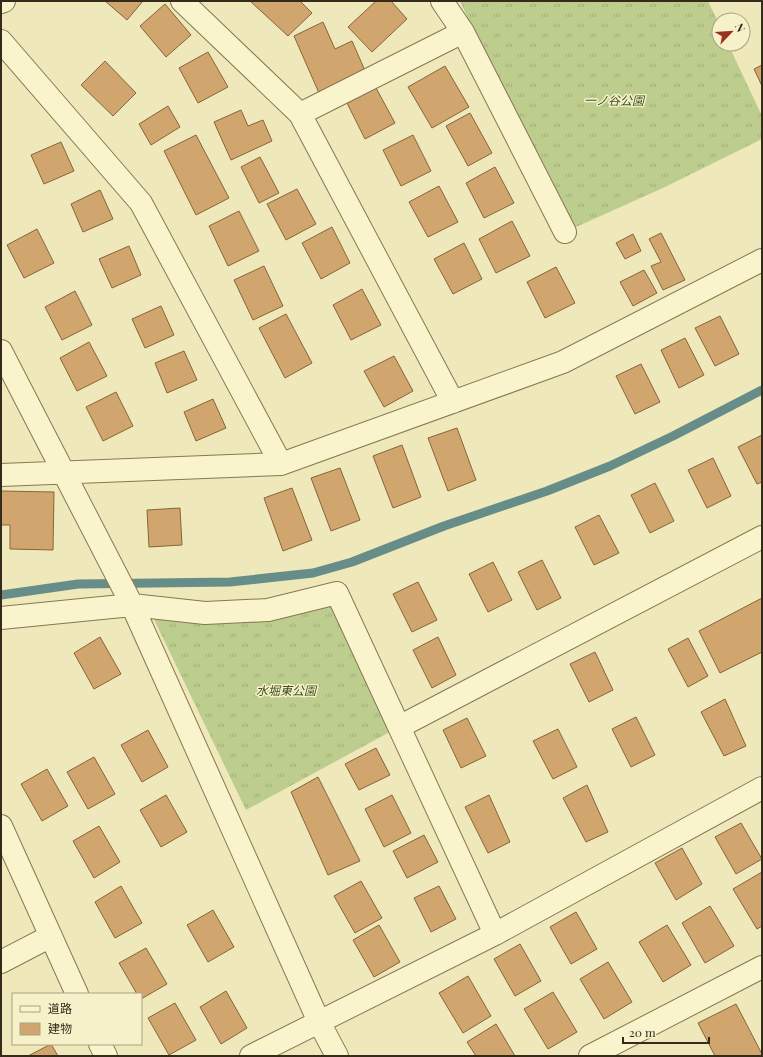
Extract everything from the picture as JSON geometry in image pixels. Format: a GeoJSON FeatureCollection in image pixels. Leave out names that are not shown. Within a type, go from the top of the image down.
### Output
{"type":"FeatureCollection","features":[{"type":"Feature","properties":{"kind":"street"},"geometry":{"type":"LineString","coordinates":[[182,1],[300,114],[453,402]]}},
{"type":"Feature","properties":{"kind":"street"},"geometry":{"type":"LineString","coordinates":[[442,1],[463,32],[565,232]]}},
{"type":"Feature","properties":{"kind":"street"},"geometry":{"type":"LineString","coordinates":[[300,114],[463,32]]}},
{"type":"Feature","properties":{"kind":"street"},"geometry":{"type":"LineString","coordinates":[[1,41],[141,204],[281,464]]}},
{"type":"Feature","properties":{"kind":"street"},"geometry":{"type":"LineString","coordinates":[[1,475],[281,464],[563,362],[762,260]]}},
{"type":"Feature","properties":{"kind":"street"},"geometry":{"type":"LineString","coordinates":[[1,351],[130,600],[319,1022],[337,1056]]}},
{"type":"Feature","properties":{"kind":"street"},"geometry":{"type":"LineString","coordinates":[[399,727],[762,537]]}},
{"type":"Feature","properties":{"kind":"street"},"geometry":{"type":"LineString","coordinates":[[1,618],[130,600],[205,613],[268,610],[337,593],[495,934]]}},
{"type":"Feature","properties":{"kind":"street"},"geometry":{"type":"LineString","coordinates":[[251,1056],[495,934],[762,788]]}},
{"type":"Feature","properties":{"kind":"street"},"geometry":{"type":"LineString","coordinates":[[1,826],[77,993]]}},
{"type":"Feature","properties":{"kind":"street"},"geometry":{"type":"LineString","coordinates":[[1,962],[51,936]]}},
{"type":"Feature","properties":{"kind":"street"},"geometry":{"type":"LineString","coordinates":[[590,1056],[762,967]]}},
{"type":"Feature","properties":{"kind":"street"},"geometry":{"type":"LineString","coordinates":[[100,1045],[106,1056]]}},
{"type":"Feature","properties":{"kind":"green space","name":"一ノ谷公園"},"geometry":{"type":"Polygon","coordinates":[[[460,1],[708,1],[713,12],[711,12],[711,52],[732,52],[762,116],[762,139],[665,187],[565,232],[460,1]]]}},
{"type":"Feature","properties":{"kind":"green space","name":"水堀東公園"},"geometry":{"type":"Polygon","coordinates":[[[337,593],[399,727],[246,810],[148,607],[250,611],[337,593]]]}},
{"type":"Feature","properties":{"kind":"building"},"geometry":{"type":"Polygon","coordinates":[[[105,1],[143,1],[127,20],[105,1]]]}},
{"type":"Feature","properties":{"kind":"building"},"geometry":{"type":"Polygon","coordinates":[[[250,1],[300,1],[312,13],[288,36],[250,1]]]}},
{"type":"Feature","properties":{"kind":"building"},"geometry":{"type":"Polygon","coordinates":[[[376,1],[391,1],[407,19],[372,52],[348,27],[376,1]]]}},
{"type":"Feature","properties":{"kind":"building"},"geometry":{"type":"Polygon","coordinates":[[[165,4],[191,35],[166,57],[140,26],[165,4]]]}},
{"type":"Feature","properties":{"kind":"building"},"geometry":{"type":"Polygon","coordinates":[[[323,22],[335,49],[352,41],[366,73],[319,93],[294,36],[323,22]]]}},
{"type":"Feature","properties":{"kind":"building"},"geometry":{"type":"Polygon","coordinates":[[[208,52],[228,87],[198,103],[179,68],[208,52]]]}},
{"type":"Feature","properties":{"kind":"building"},"geometry":{"type":"Polygon","coordinates":[[[105,61],[136,93],[113,116],[81,85],[105,61]]]}},
{"type":"Feature","properties":{"kind":"building"},"geometry":{"type":"Polygon","coordinates":[[[762,65],[762,86],[754,69],[762,65]]]}},
{"type":"Feature","properties":{"kind":"building"},"geometry":{"type":"Polygon","coordinates":[[[445,66],[469,107],[432,128],[408,87],[445,66]]]}},
{"type":"Feature","properties":{"kind":"building"},"geometry":{"type":"Polygon","coordinates":[[[376,88],[395,123],[365,139],[347,103],[376,88]]]}},
{"type":"Feature","properties":{"kind":"building"},"geometry":{"type":"Polygon","coordinates":[[[168,106],[180,127],[151,145],[139,124],[168,106]]]}},
{"type":"Feature","properties":{"kind":"building"},"geometry":{"type":"Polygon","coordinates":[[[241,110],[248,126],[263,120],[272,141],[231,160],[214,122],[241,110]]]}},
{"type":"Feature","properties":{"kind":"building"},"geometry":{"type":"Polygon","coordinates":[[[470,113],[492,153],[468,166],[446,126],[470,113]]]}},
{"type":"Feature","properties":{"kind":"building"},"geometry":{"type":"Polygon","coordinates":[[[196,135],[229,198],[196,215],[164,151],[196,135]]]}},
{"type":"Feature","properties":{"kind":"building"},"geometry":{"type":"Polygon","coordinates":[[[413,135],[431,171],[401,186],[383,150],[413,135]]]}},
{"type":"Feature","properties":{"kind":"building"},"geometry":{"type":"Polygon","coordinates":[[[61,142],[74,171],[44,184],[31,155],[61,142]]]}},
{"type":"Feature","properties":{"kind":"building"},"geometry":{"type":"Polygon","coordinates":[[[260,157],[279,193],[259,203],[241,167],[260,157]]]}},
{"type":"Feature","properties":{"kind":"building"},"geometry":{"type":"Polygon","coordinates":[[[495,167],[514,203],[484,218],[466,183],[495,167]]]}},
{"type":"Feature","properties":{"kind":"building"},"geometry":{"type":"Polygon","coordinates":[[[439,186],[458,222],[428,237],[409,202],[439,186]]]}},
{"type":"Feature","properties":{"kind":"building"},"geometry":{"type":"Polygon","coordinates":[[[297,189],[316,224],[286,240],[267,204],[297,189]]]}},
{"type":"Feature","properties":{"kind":"building"},"geometry":{"type":"Polygon","coordinates":[[[100,190],[113,219],[83,232],[71,204],[100,190]]]}},
{"type":"Feature","properties":{"kind":"building"},"geometry":{"type":"Polygon","coordinates":[[[239,211],[259,251],[228,266],[209,226],[239,211]]]}},
{"type":"Feature","properties":{"kind":"building"},"geometry":{"type":"Polygon","coordinates":[[[512,221],[530,256],[496,273],[479,239],[512,221]]]}},
{"type":"Feature","properties":{"kind":"building"},"geometry":{"type":"Polygon","coordinates":[[[332,227],[350,263],[321,279],[302,243],[332,227]]]}},
{"type":"Feature","properties":{"kind":"building"},"geometry":{"type":"Polygon","coordinates":[[[37,229],[54,263],[24,278],[7,245],[37,229]]]}},
{"type":"Feature","properties":{"kind":"building"},"geometry":{"type":"Polygon","coordinates":[[[661,233],[685,280],[663,290],[651,266],[661,262],[649,239],[661,233]]]}},
{"type":"Feature","properties":{"kind":"building"},"geometry":{"type":"Polygon","coordinates":[[[633,234],[641,251],[625,259],[616,243],[633,234]]]}},
{"type":"Feature","properties":{"kind":"building"},"geometry":{"type":"Polygon","coordinates":[[[464,243],[482,279],[453,294],[434,259],[464,243]]]}},
{"type":"Feature","properties":{"kind":"building"},"geometry":{"type":"Polygon","coordinates":[[[129,246],[141,275],[112,288],[99,259],[129,246]]]}},
{"type":"Feature","properties":{"kind":"building"},"geometry":{"type":"Polygon","coordinates":[[[264,266],[283,306],[253,320],[234,280],[264,266]]]}},
{"type":"Feature","properties":{"kind":"building"},"geometry":{"type":"Polygon","coordinates":[[[556,267],[575,303],[545,318],[527,282],[556,267]]]}},
{"type":"Feature","properties":{"kind":"building"},"geometry":{"type":"Polygon","coordinates":[[[644,270],[657,293],[633,306],[620,282],[644,270]]]}},
{"type":"Feature","properties":{"kind":"building"},"geometry":{"type":"Polygon","coordinates":[[[362,289],[381,325],[351,340],[333,305],[362,289]]]}},
{"type":"Feature","properties":{"kind":"building"},"geometry":{"type":"Polygon","coordinates":[[[75,291],[92,325],[62,340],[45,307],[75,291]]]}},
{"type":"Feature","properties":{"kind":"building"},"geometry":{"type":"Polygon","coordinates":[[[161,306],[174,335],[145,348],[132,319],[161,306]]]}},
{"type":"Feature","properties":{"kind":"building"},"geometry":{"type":"Polygon","coordinates":[[[286,314],[312,363],[285,378],[259,328],[286,314]]]}},
{"type":"Feature","properties":{"kind":"building"},"geometry":{"type":"Polygon","coordinates":[[[720,316],[739,354],[715,366],[695,328],[720,316]]]}},
{"type":"Feature","properties":{"kind":"building"},"geometry":{"type":"Polygon","coordinates":[[[685,338],[704,375],[679,388],[661,350],[685,338]]]}},
{"type":"Feature","properties":{"kind":"building"},"geometry":{"type":"Polygon","coordinates":[[[89,342],[107,376],[77,391],[60,358],[89,342]]]}},
{"type":"Feature","properties":{"kind":"building"},"geometry":{"type":"Polygon","coordinates":[[[184,351],[197,380],[167,393],[155,363],[184,351]]]}},
{"type":"Feature","properties":{"kind":"building"},"geometry":{"type":"Polygon","coordinates":[[[394,356],[413,391],[384,407],[364,371],[394,356]]]}},
{"type":"Feature","properties":{"kind":"building"},"geometry":{"type":"Polygon","coordinates":[[[641,364],[660,402],[635,414],[616,376],[641,364]]]}},
{"type":"Feature","properties":{"kind":"building"},"geometry":{"type":"Polygon","coordinates":[[[116,392],[133,426],[103,441],[86,407],[116,392]]]}},
{"type":"Feature","properties":{"kind":"building"},"geometry":{"type":"Polygon","coordinates":[[[213,399],[226,428],[196,441],[184,412],[213,399]]]}},
{"type":"Feature","properties":{"kind":"building"},"geometry":{"type":"Polygon","coordinates":[[[457,428],[476,480],[448,491],[428,438],[457,428]]]}},
{"type":"Feature","properties":{"kind":"building"},"geometry":{"type":"Polygon","coordinates":[[[762,435],[762,482],[757,484],[738,447],[762,435]]]}},
{"type":"Feature","properties":{"kind":"building"},"geometry":{"type":"Polygon","coordinates":[[[402,445],[421,497],[393,508],[373,456],[402,445]]]}},
{"type":"Feature","properties":{"kind":"building"},"geometry":{"type":"Polygon","coordinates":[[[713,458],[731,496],[707,508],[688,470],[713,458]]]}},
{"type":"Feature","properties":{"kind":"building"},"geometry":{"type":"Polygon","coordinates":[[[340,468],[360,520],[331,531],[311,478],[340,468]]]}},
{"type":"Feature","properties":{"kind":"building"},"geometry":{"type":"Polygon","coordinates":[[[655,483],[674,521],[650,533],[631,495],[655,483]]]}},
{"type":"Feature","properties":{"kind":"building"},"geometry":{"type":"Polygon","coordinates":[[[292,488],[312,540],[283,551],[264,498],[292,488]]]}},
{"type":"Feature","properties":{"kind":"building"},"geometry":{"type":"Polygon","coordinates":[[[1,491],[54,492],[53,550],[10,549],[10,525],[1,525],[1,491]]]}},
{"type":"Feature","properties":{"kind":"building"},"geometry":{"type":"Polygon","coordinates":[[[180,508],[182,545],[149,547],[147,510],[180,508]]]}},
{"type":"Feature","properties":{"kind":"building"},"geometry":{"type":"Polygon","coordinates":[[[599,515],[619,553],[594,565],[575,527],[599,515]]]}},
{"type":"Feature","properties":{"kind":"building"},"geometry":{"type":"Polygon","coordinates":[[[542,560],[561,598],[537,610],[518,572],[542,560]]]}},
{"type":"Feature","properties":{"kind":"building"},"geometry":{"type":"Polygon","coordinates":[[[493,562],[512,600],[488,612],[469,574],[493,562]]]}},
{"type":"Feature","properties":{"kind":"building"},"geometry":{"type":"Polygon","coordinates":[[[418,582],[437,620],[412,632],[393,594],[418,582]]]}},
{"type":"Feature","properties":{"kind":"building"},"geometry":{"type":"Polygon","coordinates":[[[762,598],[762,652],[720,673],[699,631],[762,598]]]}},
{"type":"Feature","properties":{"kind":"building"},"geometry":{"type":"Polygon","coordinates":[[[100,637],[121,674],[94,689],[74,653],[100,637]]]}},
{"type":"Feature","properties":{"kind":"building"},"geometry":{"type":"Polygon","coordinates":[[[438,637],[456,675],[432,688],[413,650],[438,637]]]}},
{"type":"Feature","properties":{"kind":"building"},"geometry":{"type":"Polygon","coordinates":[[[688,638],[708,676],[688,687],[668,649],[688,638]]]}},
{"type":"Feature","properties":{"kind":"building"},"geometry":{"type":"Polygon","coordinates":[[[595,652],[613,690],[589,702],[570,664],[595,652]]]}},
{"type":"Feature","properties":{"kind":"building"},"geometry":{"type":"Polygon","coordinates":[[[725,699],[746,746],[724,756],[701,712],[725,699]]]}},
{"type":"Feature","properties":{"kind":"building"},"geometry":{"type":"Polygon","coordinates":[[[636,717],[655,755],[631,767],[612,729],[636,717]]]}},
{"type":"Feature","properties":{"kind":"building"},"geometry":{"type":"Polygon","coordinates":[[[467,718],[486,756],[461,768],[443,730],[467,718]]]}},
{"type":"Feature","properties":{"kind":"building"},"geometry":{"type":"Polygon","coordinates":[[[558,729],[577,767],[553,779],[533,741],[558,729]]]}},
{"type":"Feature","properties":{"kind":"building"},"geometry":{"type":"Polygon","coordinates":[[[148,730],[168,767],[142,782],[121,745],[148,730]]]}},
{"type":"Feature","properties":{"kind":"building"},"geometry":{"type":"Polygon","coordinates":[[[376,748],[390,775],[359,790],[345,764],[376,748]]]}},
{"type":"Feature","properties":{"kind":"building"},"geometry":{"type":"Polygon","coordinates":[[[94,757],[115,794],[88,809],[67,772],[94,757]]]}},
{"type":"Feature","properties":{"kind":"building"},"geometry":{"type":"Polygon","coordinates":[[[47,769],[68,806],[42,821],[21,784],[47,769]]]}},
{"type":"Feature","properties":{"kind":"building"},"geometry":{"type":"Polygon","coordinates":[[[318,777],[360,861],[328,875],[291,792],[318,777]]]}},
{"type":"Feature","properties":{"kind":"building"},"geometry":{"type":"Polygon","coordinates":[[[587,785],[608,832],[586,842],[563,798],[587,785]]]}},
{"type":"Feature","properties":{"kind":"building"},"geometry":{"type":"Polygon","coordinates":[[[166,795],[187,832],[161,847],[140,810],[166,795]]]}},
{"type":"Feature","properties":{"kind":"building"},"geometry":{"type":"Polygon","coordinates":[[[392,795],[411,833],[384,847],[365,809],[392,795]]]}},
{"type":"Feature","properties":{"kind":"building"},"geometry":{"type":"Polygon","coordinates":[[[489,795],[510,842],[488,853],[465,807],[489,795]]]}},
{"type":"Feature","properties":{"kind":"building"},"geometry":{"type":"Polygon","coordinates":[[[741,823],[762,859],[736,874],[715,837],[741,823]]]}},
{"type":"Feature","properties":{"kind":"building"},"geometry":{"type":"Polygon","coordinates":[[[99,826],[120,862],[94,878],[73,841],[99,826]]]}},
{"type":"Feature","properties":{"kind":"building"},"geometry":{"type":"Polygon","coordinates":[[[424,835],[438,862],[407,878],[393,851],[424,835]]]}},
{"type":"Feature","properties":{"kind":"building"},"geometry":{"type":"Polygon","coordinates":[[[682,848],[702,884],[676,900],[655,863],[682,848]]]}},
{"type":"Feature","properties":{"kind":"building"},"geometry":{"type":"Polygon","coordinates":[[[762,872],[762,926],[757,929],[733,889],[762,872]]]}},
{"type":"Feature","properties":{"kind":"building"},"geometry":{"type":"Polygon","coordinates":[[[361,881],[382,918],[355,933],[334,896],[361,881]]]}},
{"type":"Feature","properties":{"kind":"building"},"geometry":{"type":"Polygon","coordinates":[[[121,886],[142,923],[115,938],[95,902],[121,886]]]}},
{"type":"Feature","properties":{"kind":"building"},"geometry":{"type":"Polygon","coordinates":[[[439,886],[456,919],[431,932],[414,898],[439,886]]]}},
{"type":"Feature","properties":{"kind":"building"},"geometry":{"type":"Polygon","coordinates":[[[710,906],[734,946],[705,963],[682,923],[710,906]]]}},
{"type":"Feature","properties":{"kind":"building"},"geometry":{"type":"Polygon","coordinates":[[[213,910],[234,947],[208,962],[187,925],[213,910]]]}},
{"type":"Feature","properties":{"kind":"building"},"geometry":{"type":"Polygon","coordinates":[[[576,912],[597,949],[571,964],[550,927],[576,912]]]}},
{"type":"Feature","properties":{"kind":"building"},"geometry":{"type":"Polygon","coordinates":[[[379,925],[400,962],[374,977],[353,940],[379,925]]]}},
{"type":"Feature","properties":{"kind":"building"},"geometry":{"type":"Polygon","coordinates":[[[667,925],[691,965],[663,982],[639,942],[667,925]]]}},
{"type":"Feature","properties":{"kind":"building"},"geometry":{"type":"Polygon","coordinates":[[[520,944],[541,981],[515,996],[494,959],[520,944]]]}},
{"type":"Feature","properties":{"kind":"building"},"geometry":{"type":"Polygon","coordinates":[[[146,948],[167,984],[142,998],[142,993],[136,993],[119,963],[146,948]]]}},
{"type":"Feature","properties":{"kind":"building"},"geometry":{"type":"Polygon","coordinates":[[[608,962],[632,1002],[604,1019],[580,979],[608,962]]]}},
{"type":"Feature","properties":{"kind":"building"},"geometry":{"type":"Polygon","coordinates":[[[468,976],[491,1016],[463,1033],[439,993],[468,976]]]}},
{"type":"Feature","properties":{"kind":"building"},"geometry":{"type":"Polygon","coordinates":[[[226,991],[247,1028],[221,1044],[200,1007],[226,991]]]}},
{"type":"Feature","properties":{"kind":"building"},"geometry":{"type":"Polygon","coordinates":[[[553,992],[577,1032],[548,1049],[524,1009],[553,992]]]}},
{"type":"Feature","properties":{"kind":"building"},"geometry":{"type":"Polygon","coordinates":[[[175,1003],[196,1040],[169,1055],[148,1018],[175,1003]]]}},
{"type":"Feature","properties":{"kind":"building"},"geometry":{"type":"Polygon","coordinates":[[[736,1004],[762,1056],[715,1056],[698,1023],[736,1004]]]}},
{"type":"Feature","properties":{"kind":"building"},"geometry":{"type":"Polygon","coordinates":[[[496,1024],[515,1056],[476,1056],[467,1042],[496,1024]]]}},
{"type":"Feature","properties":{"kind":"building"},"geometry":{"type":"Polygon","coordinates":[[[52,1045],[58,1056],[28,1056],[52,1045]]]}},
{"type":"Feature","properties":{"kind":"waterway"},"geometry":{"type":"LineString","coordinates":[[1,595],[78,584],[230,582],[313,573],[352,562],[444,526],[547,491],[610,466],[673,436],[762,390]]}}]}
